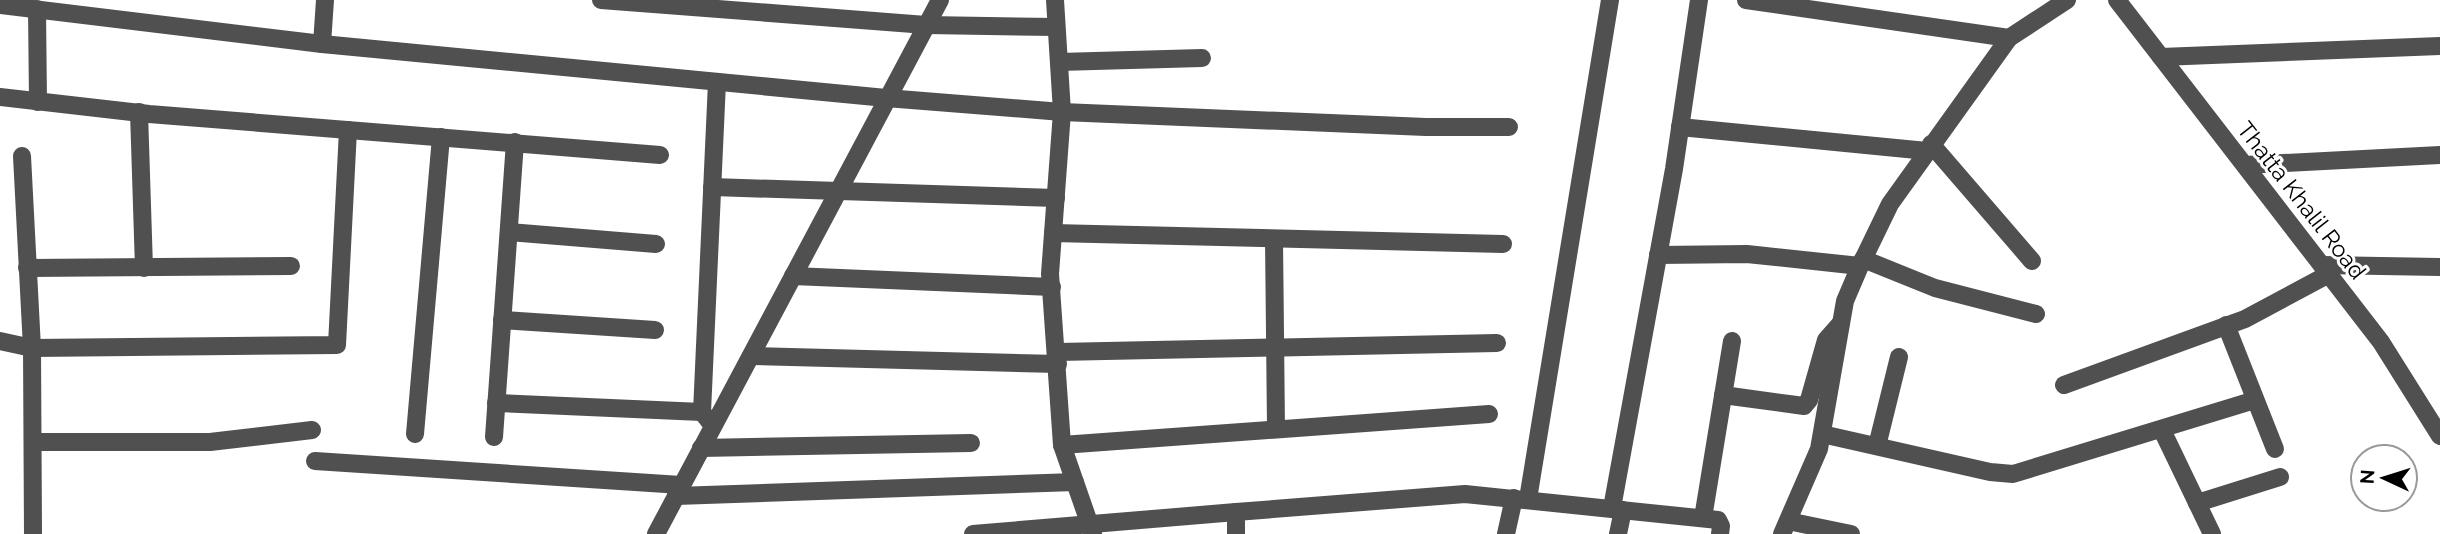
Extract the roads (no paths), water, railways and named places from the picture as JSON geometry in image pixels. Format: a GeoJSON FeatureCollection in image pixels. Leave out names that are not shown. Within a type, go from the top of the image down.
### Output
{"type":"FeatureCollection","features":[{"type":"Feature","properties":{"kind":"street"},"geometry":{"type":"LineString","coordinates":[[322,44],[325,0]]}},
{"type":"Feature","properties":{"kind":"street"},"geometry":{"type":"LineString","coordinates":[[601,0],[926,25],[1056,27]]}},
{"type":"Feature","properties":{"kind":"street"},"geometry":{"type":"LineString","coordinates":[[656,534],[940,0]]}},
{"type":"Feature","properties":{"kind":"street"},"geometry":{"type":"LineString","coordinates":[[1055,0],[1062,112],[1052,287],[1062,445],[1091,529]]}},
{"type":"Feature","properties":{"kind":"street"},"geometry":{"type":"LineString","coordinates":[[1506,534],[1521,498],[1610,0]]}},
{"type":"Feature","properties":{"kind":"street"},"geometry":{"type":"LineString","coordinates":[[1618,534],[1618,509],[1699,0]]}},
{"type":"Feature","properties":{"kind":"street"},"geometry":{"type":"LineString","coordinates":[[1746,0],[2009,38]]}},
{"type":"Feature","properties":{"kind":"street"},"geometry":{"type":"LineString","coordinates":[[1851,534],[1785,528],[1819,449],[1845,301],[1890,204],[2009,38],[2067,0]]}},
{"type":"Feature","properties":{"kind":"street","name":"Thatta Khalil Road"},"geometry":{"type":"LineString","coordinates":[[2116,0],[2381,342],[2440,436]]}},
{"type":"Feature","properties":{"kind":"street"},"geometry":{"type":"LineString","coordinates":[[0,5],[322,44],[886,98],[1062,112],[1426,127],[1509,127]]}},
{"type":"Feature","properties":{"kind":"street"},"geometry":{"type":"LineString","coordinates":[[37,9],[38,102]]}},
{"type":"Feature","properties":{"kind":"street"},"geometry":{"type":"LineString","coordinates":[[2161,57],[2440,46]]}},
{"type":"Feature","properties":{"kind":"street"},"geometry":{"type":"LineString","coordinates":[[1059,62],[1202,58]]}},
{"type":"Feature","properties":{"kind":"street"},"geometry":{"type":"LineString","coordinates":[[713,426],[702,412],[717,82]]}},
{"type":"Feature","properties":{"kind":"street"},"geometry":{"type":"LineString","coordinates":[[0,97],[139,112],[660,155]]}},
{"type":"Feature","properties":{"kind":"street"},"geometry":{"type":"LineString","coordinates":[[139,112],[144,268]]}},
{"type":"Feature","properties":{"kind":"street"},"geometry":{"type":"LineString","coordinates":[[1680,127],[1929,148],[2032,261]]}},
{"type":"Feature","properties":{"kind":"street"},"geometry":{"type":"LineString","coordinates":[[0,341],[33,348],[337,345],[348,130]]}},
{"type":"Feature","properties":{"kind":"street"},"geometry":{"type":"LineString","coordinates":[[415,434],[441,137]]}},
{"type":"Feature","properties":{"kind":"street"},"geometry":{"type":"LineString","coordinates":[[494,437],[515,142]]}},
{"type":"Feature","properties":{"kind":"street"},"geometry":{"type":"LineString","coordinates":[[2245,165],[2440,155]]}},
{"type":"Feature","properties":{"kind":"street"},"geometry":{"type":"LineString","coordinates":[[22,156],[33,348],[33,534]]}},
{"type":"Feature","properties":{"kind":"street"},"geometry":{"type":"LineString","coordinates":[[712,187],[1056,198]]}},
{"type":"Feature","properties":{"kind":"street"},"geometry":{"type":"LineString","coordinates":[[509,232],[656,244]]}},
{"type":"Feature","properties":{"kind":"street"},"geometry":{"type":"LineString","coordinates":[[1053,233],[1503,244]]}},
{"type":"Feature","properties":{"kind":"street"},"geometry":{"type":"LineString","coordinates":[[1274,239],[1276,428]]}},
{"type":"Feature","properties":{"kind":"street"},"geometry":{"type":"LineString","coordinates":[[1658,255],[1747,254],[1861,262],[1935,288],[2036,314]]}},
{"type":"Feature","properties":{"kind":"street"},"geometry":{"type":"LineString","coordinates":[[27,268],[291,266]]}},
{"type":"Feature","properties":{"kind":"street"},"geometry":{"type":"LineString","coordinates":[[2064,385],[2227,325],[2326,270],[2440,267]]}},
{"type":"Feature","properties":{"kind":"street"},"geometry":{"type":"LineString","coordinates":[[793,276],[1052,287]]}},
{"type":"Feature","properties":{"kind":"street"},"geometry":{"type":"LineString","coordinates":[[502,320],[655,330]]}},
{"type":"Feature","properties":{"kind":"street"},"geometry":{"type":"LineString","coordinates":[[1723,395],[1804,406],[1809,400],[1826,340],[1842,321]]}},
{"type":"Feature","properties":{"kind":"street"},"geometry":{"type":"LineString","coordinates":[[2227,325],[2275,449]]}},
{"type":"Feature","properties":{"kind":"street"},"geometry":{"type":"LineString","coordinates":[[1703,518],[1732,341]]}},
{"type":"Feature","properties":{"kind":"street"},"geometry":{"type":"LineString","coordinates":[[751,356],[1058,358],[1276,347],[1497,343]]}},
{"type":"Feature","properties":{"kind":"street"},"geometry":{"type":"LineString","coordinates":[[1877,446],[1899,357]]}},
{"type":"Feature","properties":{"kind":"street"},"geometry":{"type":"LineString","coordinates":[[1822,434],[1990,472],[2013,474],[2255,400]]}},
{"type":"Feature","properties":{"kind":"street"},"geometry":{"type":"LineString","coordinates":[[496,403],[702,412]]}},
{"type":"Feature","properties":{"kind":"street"},"geometry":{"type":"LineString","coordinates":[[1062,445],[1489,414]]}},
{"type":"Feature","properties":{"kind":"street"},"geometry":{"type":"LineString","coordinates":[[33,442],[210,442],[312,430]]}},
{"type":"Feature","properties":{"kind":"street"},"geometry":{"type":"LineString","coordinates":[[2162,430],[2212,534]]}},
{"type":"Feature","properties":{"kind":"street"},"geometry":{"type":"LineString","coordinates":[[701,448],[971,443]]}},
{"type":"Feature","properties":{"kind":"street"},"geometry":{"type":"LineString","coordinates":[[315,461],[679,490],[1075,482]]}},
{"type":"Feature","properties":{"kind":"street"},"geometry":{"type":"LineString","coordinates":[[2197,503],[2280,477]]}},
{"type":"Feature","properties":{"kind":"street"},"geometry":{"type":"LineString","coordinates":[[973,534],[1091,529],[1236,512],[1465,494],[1718,520],[1721,526],[1720,534]]}},
{"type":"Feature","properties":{"kind":"street"},"geometry":{"type":"LineString","coordinates":[[1236,512],[1236,534]]}}]}
